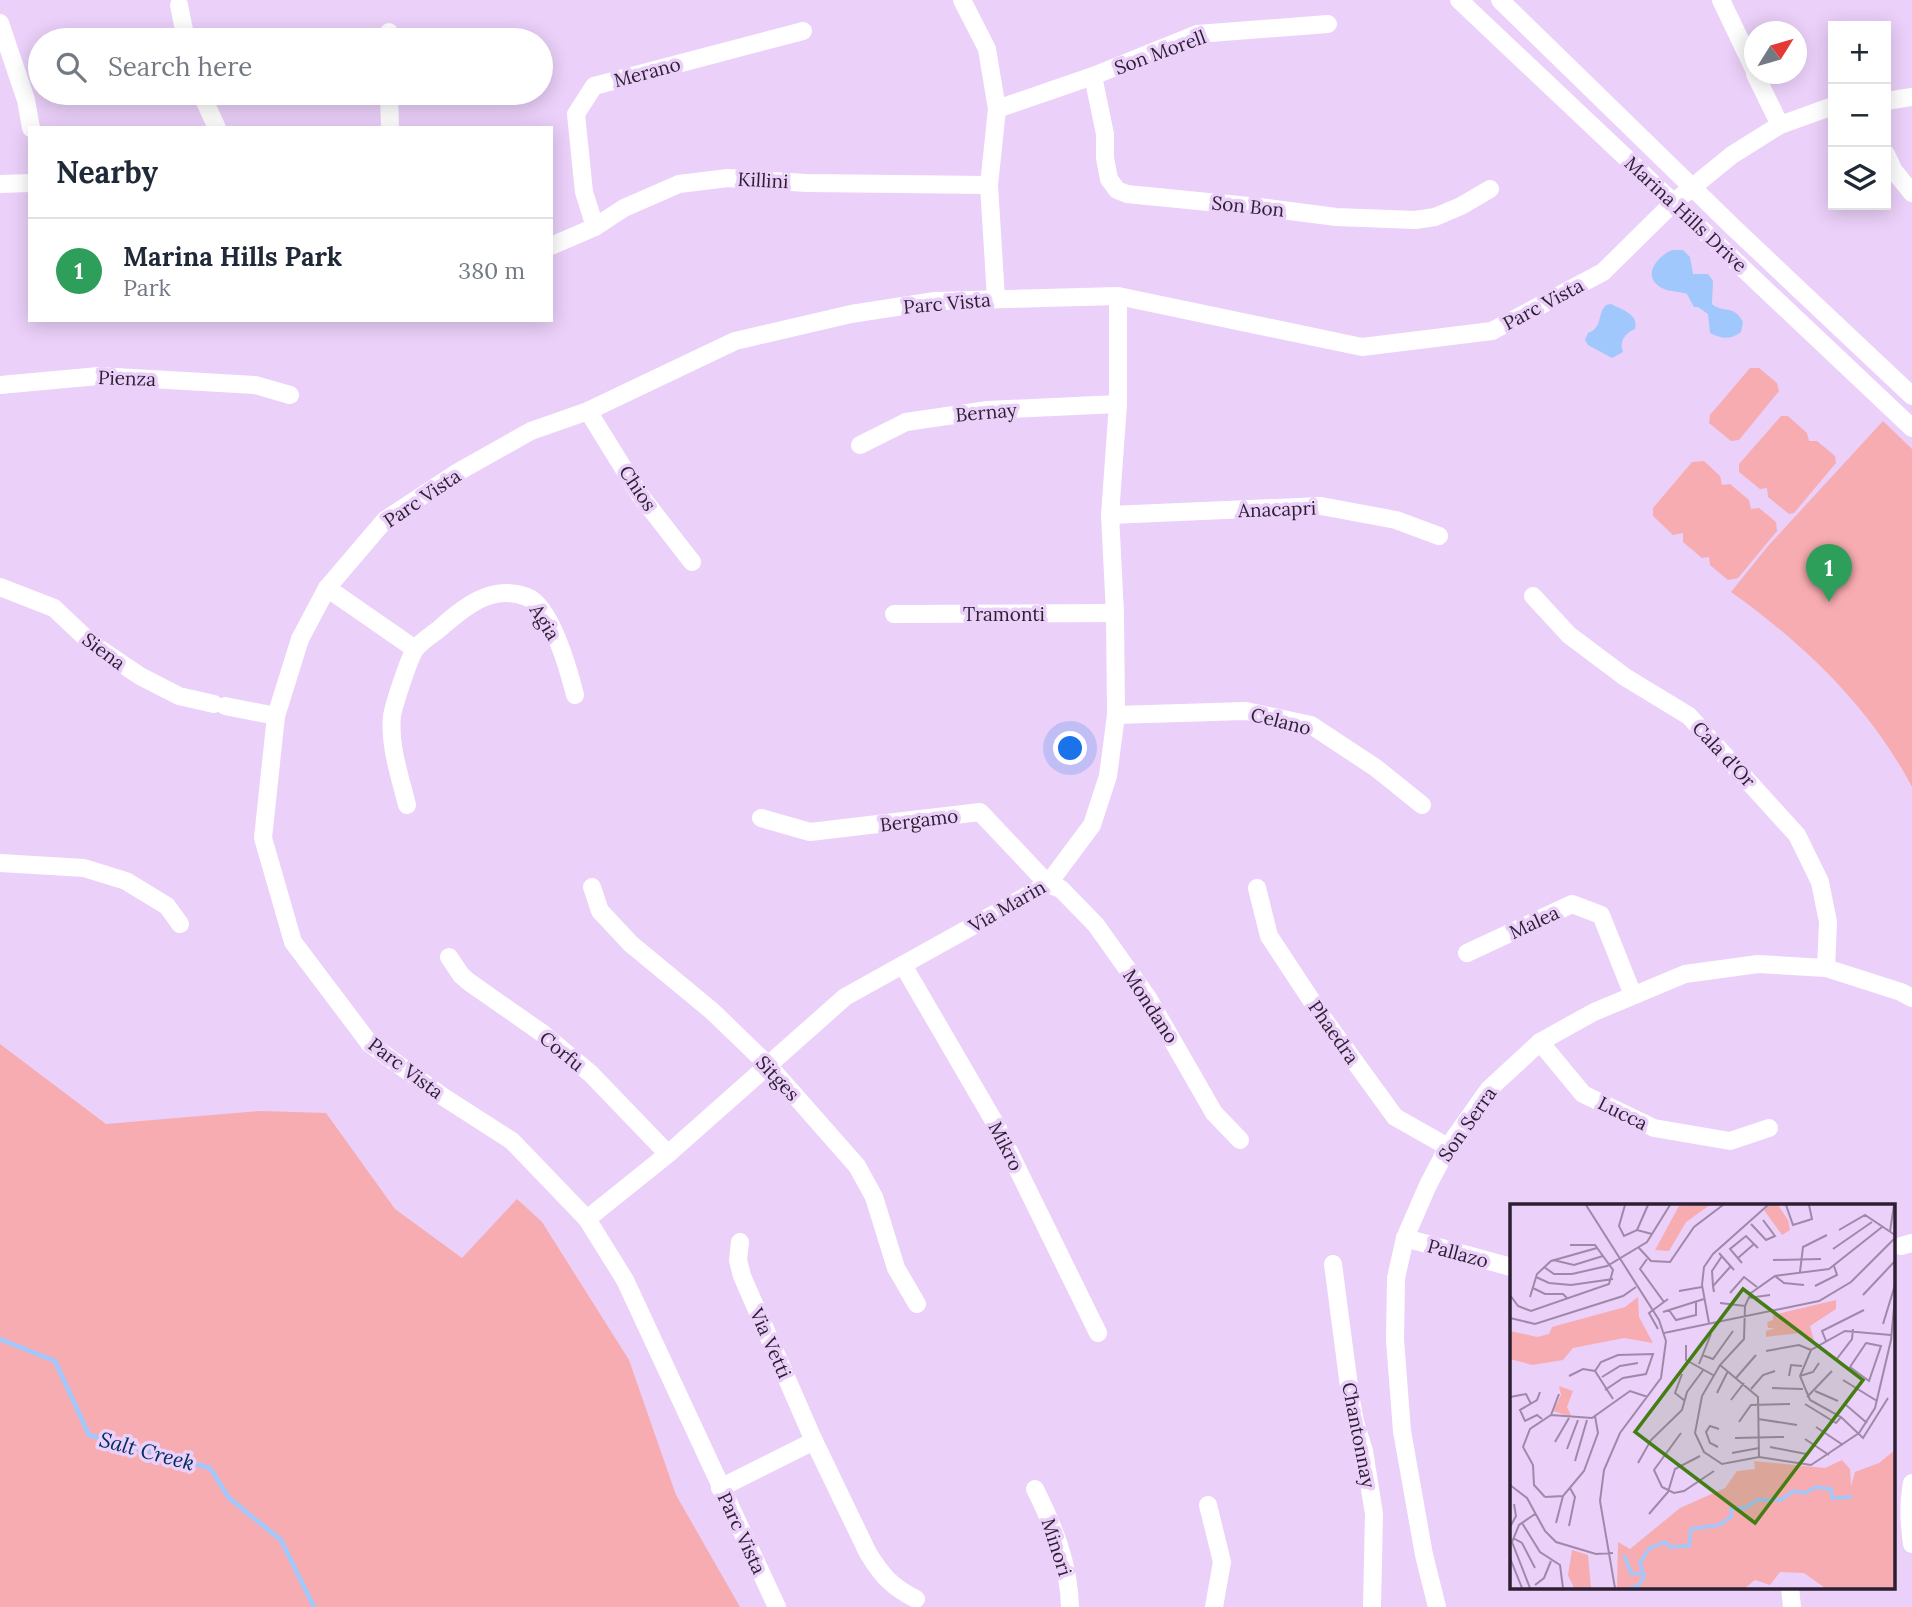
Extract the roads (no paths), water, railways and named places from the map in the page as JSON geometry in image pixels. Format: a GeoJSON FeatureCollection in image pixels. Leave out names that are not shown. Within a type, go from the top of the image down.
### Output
{"type":"FeatureCollection","features":[{"type":"Feature","properties":{"kind":"street"},"geometry":{"type":"LineString","coordinates":[[962,0],[987,49],[998,109],[989,185],[996,298]]}},
{"type":"Feature","properties":{"kind":"street","name":"Marina Hills Drive"},"geometry":{"type":"LineString","coordinates":[[1460,0],[1912,429]]}},
{"type":"Feature","properties":{"kind":"street","name":"Marina Hills Drive"},"geometry":{"type":"LineString","coordinates":[[1500,0],[1912,396]]}},
{"type":"Feature","properties":{"kind":"street"},"geometry":{"type":"LineString","coordinates":[[1721,0],[1744,49]]}},
{"type":"Feature","properties":{"kind":"street"},"geometry":{"type":"LineString","coordinates":[[179,5],[184,28]]}},
{"type":"Feature","properties":{"kind":"street"},"geometry":{"type":"LineString","coordinates":[[0,23],[26,100],[31,126]]}},
{"type":"Feature","properties":{"kind":"street","name":"Son Morell"},"geometry":{"type":"LineString","coordinates":[[998,109],[1093,76],[1197,34],[1328,24]]}},
{"type":"Feature","properties":{"kind":"street","name":"Merano"},"geometry":{"type":"LineString","coordinates":[[594,227],[584,192],[576,114],[594,86],[803,31]]}},
{"type":"Feature","properties":{"kind":"street","name":"Son Bon"},"geometry":{"type":"LineString","coordinates":[[1093,76],[1105,134],[1105,158],[1109,179],[1117,190],[1127,194],[1259,206],[1336,217],[1415,220],[1435,217],[1461,206],[1490,188]]}},
{"type":"Feature","properties":{"kind":"street"},"geometry":{"type":"LineString","coordinates":[[1761,84],[1780,125]]}},
{"type":"Feature","properties":{"kind":"street"},"geometry":{"type":"LineString","coordinates":[[1891,100],[1912,97]]}},
{"type":"Feature","properties":{"kind":"street"},"geometry":{"type":"LineString","coordinates":[[206,105],[216,126]]}},
{"type":"Feature","properties":{"kind":"street"},"geometry":{"type":"LineString","coordinates":[[389,105],[390,126]]}},
{"type":"Feature","properties":{"kind":"street","name":"Parc Vista"},"geometry":{"type":"LineString","coordinates":[[777,1607],[625,1280],[587,1219],[512,1141],[442,1096],[370,1044],[293,942],[263,838],[276,716],[300,639],[327,588],[385,520],[458,472],[531,431],[589,411],[735,341],[851,314],[935,301],[1118,296],[1362,347],[1492,331],[1602,272],[1673,203],[1732,155],[1780,125],[1828,108]]}},
{"type":"Feature","properties":{"kind":"street"},"geometry":{"type":"LineString","coordinates":[[1891,165],[1912,192]]}},
{"type":"Feature","properties":{"kind":"street","name":"Killini"},"geometry":{"type":"LineString","coordinates":[[553,245],[594,227],[624,208],[679,184],[691,182],[728,178],[807,183],[989,185]]}},
{"type":"Feature","properties":{"kind":"street"},"geometry":{"type":"LineString","coordinates":[[0,184],[28,183]]}},
{"type":"Feature","properties":{"kind":"street","name":"Via Marin"},"geometry":{"type":"LineString","coordinates":[[587,1219],[668,1154],[845,997],[1048,884],[1091,825],[1108,776],[1116,715],[1110,515],[1118,404],[1118,296]]}},
{"type":"Feature","properties":{"kind":"street","name":"Pienza"},"geometry":{"type":"LineString","coordinates":[[0,385],[98,376],[255,385],[290,395]]}},
{"type":"Feature","properties":{"kind":"street","name":"Bernay"},"geometry":{"type":"LineString","coordinates":[[860,445],[906,422],[988,410],[1118,404]]}},
{"type":"Feature","properties":{"kind":"street","name":"Chios"},"geometry":{"type":"LineString","coordinates":[[589,411],[640,495],[692,562]]}},
{"type":"Feature","properties":{"kind":"street","name":"Anacapri"},"geometry":{"type":"LineString","coordinates":[[1110,515],[1321,506],[1396,520],[1439,536]]}},
{"type":"Feature","properties":{"kind":"street","name":"Siena"},"geometry":{"type":"LineString","coordinates":[[0,587],[54,608],[91,643],[140,676],[179,696],[276,716]]}},
{"type":"Feature","properties":{"kind":"street"},"geometry":{"type":"LineString","coordinates":[[327,588],[415,649],[392,714],[392,741],[407,805]]}},
{"type":"Feature","properties":{"kind":"street","name":"Agia"},"geometry":{"type":"LineString","coordinates":[[415,649],[466,606],[484,596],[503,593],[528,597],[539,605],[555,634],[566,658],[575,695]]}},
{"type":"Feature","properties":{"kind":"street","name":"Cala d'Or"},"geometry":{"type":"LineString","coordinates":[[1533,596],[1569,635],[1625,677],[1689,716],[1797,835],[1821,883],[1828,922],[1826,968]]}},
{"type":"Feature","properties":{"kind":"street","name":"Tramonti"},"geometry":{"type":"LineString","coordinates":[[894,614],[1115,613]]}},
{"type":"Feature","properties":{"kind":"street","name":"Celano"},"geometry":{"type":"LineString","coordinates":[[1116,715],[1246,711],[1311,725],[1376,768],[1422,805]]}},
{"type":"Feature","properties":{"kind":"street","name":"Bergamo"},"geometry":{"type":"LineString","coordinates":[[761,818],[810,832],[980,813],[1048,884]]}},
{"type":"Feature","properties":{"kind":"street"},"geometry":{"type":"LineString","coordinates":[[0,863],[84,868],[126,881],[167,906],[180,923]]}},
{"type":"Feature","properties":{"kind":"street","name":"Mondano"},"geometry":{"type":"LineString","coordinates":[[1048,884],[1061,889],[1096,925],[1148,998],[1214,1113],[1240,1140]]}},
{"type":"Feature","properties":{"kind":"street","name":"Sitges"},"geometry":{"type":"LineString","coordinates":[[592,887],[600,911],[631,944],[712,1011],[768,1065],[857,1166],[874,1197],[897,1268],[917,1304]]}},
{"type":"Feature","properties":{"kind":"street","name":"Phaedra"},"geometry":{"type":"LineString","coordinates":[[1257,888],[1269,936],[1323,1018],[1395,1117],[1448,1147]]}},
{"type":"Feature","properties":{"kind":"street","name":"Malea"},"geometry":{"type":"LineString","coordinates":[[1467,953],[1572,904],[1601,915],[1633,995]]}},
{"type":"Feature","properties":{"kind":"street","name":"Corfu"},"geometry":{"type":"LineString","coordinates":[[449,957],[469,982],[541,1033],[591,1074],[668,1154]]}},
{"type":"Feature","properties":{"kind":"street","name":"Son Serra"},"geometry":{"type":"LineString","coordinates":[[1437,1607],[1424,1555],[1402,1431],[1395,1340],[1396,1278],[1405,1238],[1428,1185],[1448,1147],[1489,1089],[1540,1042],[1594,1012],[1685,974],[1758,964],[1826,968],[1912,998]]}},
{"type":"Feature","properties":{"kind":"street","name":"Mikro"},"geometry":{"type":"LineString","coordinates":[[902,965],[995,1123],[1098,1333]]}},
{"type":"Feature","properties":{"kind":"street","name":"Lucca"},"geometry":{"type":"LineString","coordinates":[[1540,1042],[1583,1094],[1654,1128],[1730,1140],[1769,1128]]}},
{"type":"Feature","properties":{"kind":"street","name":"Pallazo"},"geometry":{"type":"LineString","coordinates":[[1405,1238],[1510,1267]]}},
{"type":"Feature","properties":{"kind":"street","name":"Via Vetti"},"geometry":{"type":"LineString","coordinates":[[740,1242],[738,1260],[742,1276],[814,1441],[879,1570],[896,1589],[916,1599]]}},
{"type":"Feature","properties":{"kind":"street","name":"Chantonnay"},"geometry":{"type":"LineString","coordinates":[[1333,1264],[1350,1394],[1364,1451],[1374,1514],[1372,1607]]}},
{"type":"Feature","properties":{"kind":"street"},"geometry":{"type":"LineString","coordinates":[[720,1488],[814,1441]]}},
{"type":"Feature","properties":{"kind":"street"},"geometry":{"type":"LineString","coordinates":[[1912,1483],[1909,1524],[1912,1544]]}},
{"type":"Feature","properties":{"kind":"street","name":"Minori"},"geometry":{"type":"LineString","coordinates":[[1035,1489],[1062,1550],[1069,1583],[1070,1607]]}},
{"type":"Feature","properties":{"kind":"street"},"geometry":{"type":"LineString","coordinates":[[1208,1506],[1222,1562],[1214,1607]]}},
{"type":"Feature","properties":{"kind":"water"},"geometry":{"type":"Polygon","coordinates":[[[1672,250],[1683,250],[1690,257],[1693,274],[1708,274],[1713,281],[1712,304],[1740,316],[1743,322],[1741,332],[1726,338],[1710,333],[1708,314],[1694,307],[1687,294],[1667,290],[1657,284],[1653,279],[1653,268],[1672,250]]]}},
{"type":"Feature","properties":{"kind":"water"},"geometry":{"type":"Polygon","coordinates":[[[1611,304],[1629,313],[1636,324],[1635,329],[1624,338],[1623,352],[1612,358],[1588,345],[1585,340],[1588,333],[1596,328],[1603,309],[1611,304]]]}},
{"type":"Feature","properties":{"kind":"waterway","name":"Salt Creek"},"geometry":{"type":"LineString","coordinates":[[0,1339],[55,1361],[89,1435],[210,1468],[229,1498],[281,1540],[314,1607]]}},
{"type":"Feature","properties":{"kind":"place","name":"Marina Hills Park"},"geometry":{"type":"Point","coordinates":[1829,602]}}]}
